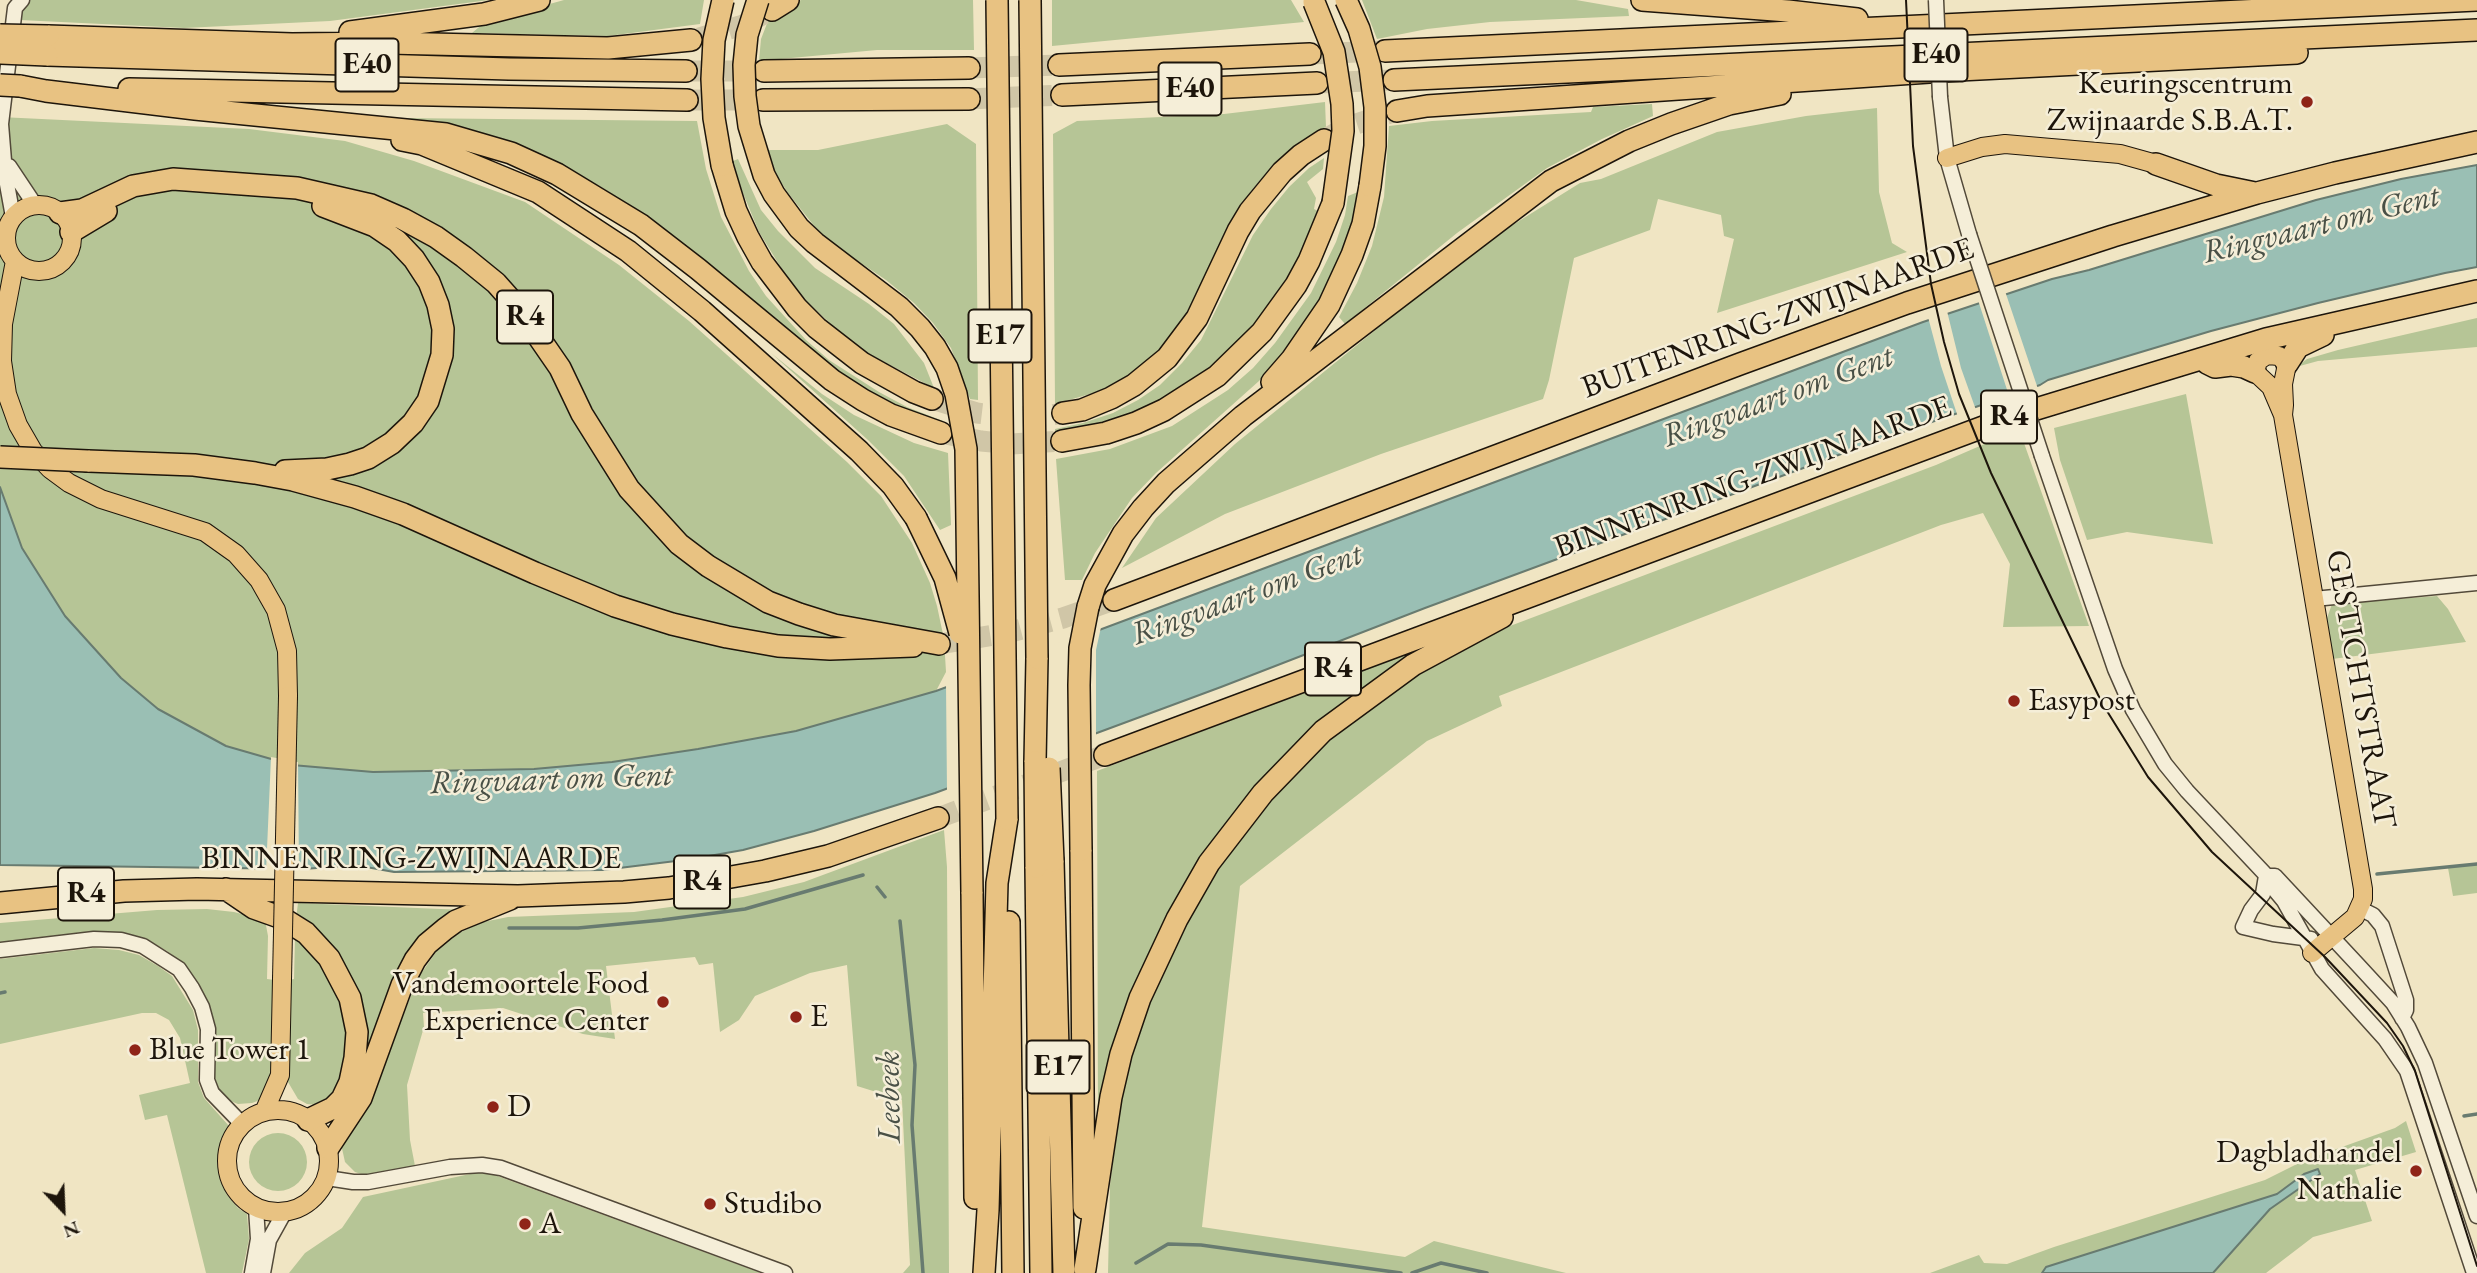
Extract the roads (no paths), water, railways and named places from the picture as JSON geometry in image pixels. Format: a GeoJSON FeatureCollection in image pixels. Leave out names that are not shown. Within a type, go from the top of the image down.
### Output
{"type":"FeatureCollection","features":[{"type":"Feature","properties":{"kind":"highway"},"geometry":{"type":"LineString","coordinates":[[0,35],[48,45],[331,34],[484,14],[539,0]]}},
{"type":"Feature","properties":{"kind":"highway"},"geometry":{"type":"LineString","coordinates":[[723,0],[714,40],[714,118],[722,164],[733,202],[748,237],[779,286],[824,335],[862,363],[932,399]]}},
{"type":"Feature","properties":{"kind":"highway","name":"E17"},"geometry":{"type":"LineString","coordinates":[[984,1273],[1007,819],[997,0]]}},
{"type":"Feature","properties":{"kind":"highway","name":"E17"},"geometry":{"type":"LineString","coordinates":[[1030,0],[1037,658],[1048,759],[1041,1273]]}},
{"type":"Feature","properties":{"kind":"highway"},"geometry":{"type":"LineString","coordinates":[[1062,441],[1106,433],[1136,423],[1164,410],[1217,376],[1262,332],[1296,285],[1333,202],[1343,131],[1334,52],[1312,0]]}},
{"type":"Feature","properties":{"kind":"highway"},"geometry":{"type":"LineString","coordinates":[[1243,416],[1292,359],[1329,305],[1363,224],[1370,186],[1375,107],[1370,67],[1359,29],[1346,0]]}},
{"type":"Feature","properties":{"kind":"highway"},"geometry":{"type":"LineString","coordinates":[[1642,0],[1788,11],[1922,26]]}},
{"type":"Feature","properties":{"kind":"highway","name":"E40"},"geometry":{"type":"LineString","coordinates":[[1385,51],[2477,0]]}},
{"type":"Feature","properties":{"kind":"highway","name":"E17"},"geometry":{"type":"LineString","coordinates":[[773,3],[747,35],[744,65],[748,126],[764,176],[786,212],[807,235],[899,307],[935,347],[947,368],[956,394],[966,449],[976,1273]]}},
{"type":"Feature","properties":{"kind":"highway","name":"E40"},"geometry":{"type":"LineString","coordinates":[[1394,80],[2477,30]]}},
{"type":"Feature","properties":{"kind":"highway"},"geometry":{"type":"LineString","coordinates":[[1396,111],[1427,106],[1959,70],[2412,46],[2477,39]]}},
{"type":"Feature","properties":{"kind":"highway"},"geometry":{"type":"LineString","coordinates":[[184,41],[608,48],[691,40]]}},
{"type":"Feature","properties":{"kind":"highway","name":"E40"},"geometry":{"type":"LineString","coordinates":[[0,53],[48,45],[509,69],[686,71]]}},
{"type":"Feature","properties":{"kind":"highway","name":"E40"},"geometry":{"type":"LineString","coordinates":[[1059,65],[1310,54]]}},
{"type":"Feature","properties":{"kind":"highway"},"geometry":{"type":"LineString","coordinates":[[764,71],[969,68]]}},
{"type":"Feature","properties":{"kind":"highway"},"geometry":{"type":"LineString","coordinates":[[1243,416],[1551,181],[1599,156],[1671,124],[1729,104],[1791,92],[1959,70]]}},
{"type":"Feature","properties":{"kind":"highway","name":"E40"},"geometry":{"type":"LineString","coordinates":[[1062,95],[1317,83]]}},
{"type":"Feature","properties":{"kind":"highway","name":"E40"},"geometry":{"type":"LineString","coordinates":[[8,86],[46,89],[687,100]]}},
{"type":"Feature","properties":{"kind":"highway"},"geometry":{"type":"LineString","coordinates":[[46,89],[311,121],[446,134],[511,153],[598,197],[671,247],[832,380],[891,415],[941,433]]}},
{"type":"Feature","properties":{"kind":"highway"},"geometry":{"type":"LineString","coordinates":[[763,100],[970,99]]}},
{"type":"Feature","properties":{"kind":"highway"},"geometry":{"type":"LineString","coordinates":[[311,121],[422,144],[538,192],[628,251],[712,320],[859,451],[893,486],[916,518],[935,554],[949,590],[959,625],[970,691]]}},
{"type":"Feature","properties":{"kind":"highway"},"geometry":{"type":"LineString","coordinates":[[1063,413],[1082,410],[1111,398],[1134,385],[1167,358],[1197,318],[1250,211],[1282,172],[1324,140]]}},
{"type":"Feature","properties":{"kind":"highway","name":"BUITENRING-ZWIJNAARDE"},"geometry":{"type":"LineString","coordinates":[[1114,600],[1740,363],[1907,303],[2113,236],[2257,193],[2362,166],[2477,142]]}},
{"type":"Feature","properties":{"kind":"highway"},"geometry":{"type":"LineString","coordinates":[[2156,164],[2216,185],[2257,193]]}},
{"type":"Feature","properties":{"kind":"highway","name":"R4"},"geometry":{"type":"LineString","coordinates":[[0,457],[194,465],[255,473],[306,484],[404,514],[615,606],[672,624],[727,637],[804,648],[876,649],[939,644],[834,625],[799,614],[768,602],[708,566],[679,544],[629,489],[593,433],[560,368],[520,310],[496,283],[464,257],[436,237],[403,219],[372,205],[297,188],[192,180],[153,181],[116,192],[82,210],[60,212]]}},
{"type":"Feature","properties":{"kind":"highway","name":"R4"},"geometry":{"type":"LineString","coordinates":[[71,232],[94,217],[147,195],[193,192],[263,197],[315,203],[345,213],[375,226],[397,241],[414,259],[429,282],[443,329],[442,355],[436,379],[428,401],[413,423],[392,443],[350,464],[327,469],[255,473]]}},
{"type":"Feature","properties":{"kind":"highway","name":"BINNENRING-ZWIJNAARDE"},"geometry":{"type":"LineString","coordinates":[[1105,755],[2010,417],[2198,360],[2338,322],[2477,291]]}},
{"type":"Feature","properties":{"kind":"highway"},"geometry":{"type":"LineString","coordinates":[[2287,364],[2298,347],[2321,337],[2338,322]]}},
{"type":"Feature","properties":{"kind":"highway"},"geometry":{"type":"LineString","coordinates":[[2198,360],[2215,367],[2231,365],[2255,372]]}},
{"type":"Feature","properties":{"kind":"highway","name":"E17"},"geometry":{"type":"LineString","coordinates":[[1078,1272],[1081,850],[1079,685],[1080,649],[1088,607],[1107,560],[1143,508],[1166,483],[1243,416]]}},
{"type":"Feature","properties":{"kind":"highway","name":"R4"},"geometry":{"type":"LineString","coordinates":[[1078,1272],[1111,1097],[1121,1054],[1140,998],[1196,884],[1227,837],[1289,764],[1323,731],[1413,665],[1562,583]]}},
{"type":"Feature","properties":{"kind":"highway","name":"BINNENRING-ZWIJNAARDE"},"geometry":{"type":"LineString","coordinates":[[0,903],[124,891],[226,889],[518,896],[624,892],[668,888],[765,871],[828,856],[938,818]]}},
{"type":"Feature","properties":{"kind":"highway","name":"E17"},"geometry":{"type":"LineString","coordinates":[[1045,864],[1078,1272]]}},
{"type":"Feature","properties":{"kind":"highway","name":"E17"},"geometry":{"type":"LineString","coordinates":[[1003,880],[1013,1273]]}},
{"type":"Feature","properties":{"kind":"highway","name":"R4"},"geometry":{"type":"LineString","coordinates":[[226,889],[254,908],[282,918],[306,933],[329,958],[341,977],[354,1012],[357,1032],[355,1090]]}},
{"type":"Feature","properties":{"kind":"highway","name":"R4"},"geometry":{"type":"LineString","coordinates":[[328,1148],[343,1126],[355,1090],[402,985],[427,944],[456,921],[518,896]]}},
{"type":"Feature","properties":{"kind":"highway","name":"R4"},"geometry":{"type":"LineString","coordinates":[[309,1115],[355,1090]]}},
{"type":"Feature","properties":{"kind":"main road"},"geometry":{"type":"LineString","coordinates":[[1947,158],[1982,146],[2005,144],[2120,155],[2156,164]]}},
{"type":"Feature","properties":{"kind":"main road"},"geometry":{"type":"LineString","coordinates":[[35,205],[44,205],[60,212],[71,232],[69,253],[63,261],[44,271],[23,268],[7,248],[6,232],[13,217],[35,205]]}},
{"type":"Feature","properties":{"kind":"main road"},"geometry":{"type":"LineString","coordinates":[[15,261],[3,324],[2,360],[6,394],[18,425],[33,451],[60,476],[101,499],[205,532],[236,554],[259,580],[276,610],[287,651],[288,696],[280,1074],[264,1112]]}},
{"type":"Feature","properties":{"kind":"main road"},"geometry":{"type":"LineString","coordinates":[[9,301],[33,271]]}},
{"type":"Feature","properties":{"kind":"main road"},"geometry":{"type":"LineString","coordinates":[[2255,372],[2258,361],[2267,355],[2279,356],[2287,364]]}},
{"type":"Feature","properties":{"kind":"main road","name":"GESTICHTSTRAAT"},"geometry":{"type":"LineString","coordinates":[[2283,415],[2283,384],[2287,364]]}},
{"type":"Feature","properties":{"kind":"main road","name":"GESTICHTSTRAAT"},"geometry":{"type":"LineString","coordinates":[[2255,372],[2271,387],[2283,415],[2362,875],[2363,899],[2360,908]]}},
{"type":"Feature","properties":{"kind":"main road"},"geometry":{"type":"LineString","coordinates":[[2309,946],[2332,937],[2355,917],[2360,908]]}},
{"type":"Feature","properties":{"kind":"main road"},"geometry":{"type":"LineString","coordinates":[[280,1074],[309,1115],[324,1137],[330,1163],[327,1178],[320,1191],[298,1209],[284,1213],[256,1208],[235,1190],[229,1177],[226,1163],[230,1142],[242,1124],[252,1116],[279,1110],[309,1115]]}},
{"type":"Feature","properties":{"kind":"street"},"geometry":{"type":"LineString","coordinates":[[13,217],[1,124],[8,86],[15,8],[22,0]]}},
{"type":"Feature","properties":{"kind":"street"},"geometry":{"type":"LineString","coordinates":[[1936,0],[1940,97],[1947,158],[1969,234],[2115,669],[2133,710],[2165,764],[2266,875],[2332,981],[2385,1039],[2407,1071],[2474,1272]]}},
{"type":"Feature","properties":{"kind":"street"},"geometry":{"type":"LineString","coordinates":[[4,158],[35,205]]}},
{"type":"Feature","properties":{"kind":"street"},"geometry":{"type":"LineString","coordinates":[[2314,599],[2477,583]]}},
{"type":"Feature","properties":{"kind":"street"},"geometry":{"type":"LineString","coordinates":[[2266,875],[2263,894],[2243,927],[2309,946]]}},
{"type":"Feature","properties":{"kind":"street"},"geometry":{"type":"LineString","coordinates":[[2266,875],[2275,876],[2393,1003],[2425,1063],[2477,1216]]}},
{"type":"Feature","properties":{"kind":"street"},"geometry":{"type":"LineString","coordinates":[[2360,908],[2373,915],[2382,926],[2406,1000],[2406,1010],[2402,1018]]}},
{"type":"Feature","properties":{"kind":"street","name":"R4"},"geometry":{"type":"LineString","coordinates":[[0,950],[94,939],[121,940],[143,946],[163,958],[178,969],[202,1007],[208,1029],[207,1080],[212,1093],[242,1124]]}},
{"type":"Feature","properties":{"kind":"street"},"geometry":{"type":"LineString","coordinates":[[327,1178],[353,1182],[382,1180],[450,1167],[482,1165],[501,1168],[785,1273]]}},
{"type":"Feature","properties":{"kind":"street"},"geometry":{"type":"LineString","coordinates":[[252,1273],[258,1239],[256,1208]]}},
{"type":"Feature","properties":{"kind":"street"},"geometry":{"type":"LineString","coordinates":[[263,1273],[269,1240],[284,1213]]}},
{"type":"Feature","properties":{"kind":"water","name":"Ringvaart om Gent"},"geometry":{"type":"Polygon","coordinates":[[[2477,165],[2477,267],[2318,303],[2211,331],[2048,380],[1425,608],[935,793],[814,831],[743,850],[603,870],[394,872],[355,865],[304,869],[0,865],[0,487],[22,548],[65,616],[121,678],[158,709],[226,746],[292,765],[373,772],[534,769],[612,762],[796,731],[936,691],[1923,322],[2052,279],[2316,200],[2401,179],[2477,165]]]}},
{"type":"Feature","properties":{"kind":"water"},"geometry":{"type":"Polygon","coordinates":[[[2318,1169],[2320,1174],[2270,1209],[2213,1273],[2042,1273],[2046,1267],[2277,1194],[2304,1174],[2318,1169]]]}},
{"type":"Feature","properties":{"kind":"waterway"},"geometry":{"type":"LineString","coordinates":[[2377,874],[2477,864]]}},
{"type":"Feature","properties":{"kind":"waterway"},"geometry":{"type":"LineString","coordinates":[[509,928],[578,928],[745,909],[863,875]]}},
{"type":"Feature","properties":{"kind":"waterway"},"geometry":{"type":"LineString","coordinates":[[877,887],[885,897]]}},
{"type":"Feature","properties":{"kind":"waterway","name":"Leebeek"},"geometry":{"type":"LineString","coordinates":[[900,921],[915,1065],[912,1125],[923,1273]]}},
{"type":"Feature","properties":{"kind":"waterway"},"geometry":{"type":"LineString","coordinates":[[0,993],[5,992]]}},
{"type":"Feature","properties":{"kind":"waterway","name":"Leebeek"},"geometry":{"type":"LineString","coordinates":[[2464,1116],[2477,1114]]}},
{"type":"Feature","properties":{"kind":"waterway","name":"Leebeek"},"geometry":{"type":"LineString","coordinates":[[1136,1263],[1168,1244],[1201,1245],[1401,1273]]}},
{"type":"Feature","properties":{"kind":"waterway","name":"Leebeek"},"geometry":{"type":"LineString","coordinates":[[1412,1273],[1441,1263],[1487,1273]]}},
{"type":"Feature","properties":{"kind":"tunnel"},"geometry":{"type":"LineString","coordinates":[[699,38],[743,25],[764,14]]}},
{"type":"Feature","properties":{"kind":"tunnel"},"geometry":{"type":"LineString","coordinates":[[1310,54],[1383,51]]}},
{"type":"Feature","properties":{"kind":"tunnel"},"geometry":{"type":"LineString","coordinates":[[969,68],[1059,65]]}},
{"type":"Feature","properties":{"kind":"tunnel"},"geometry":{"type":"LineString","coordinates":[[686,71],[762,71]]}},
{"type":"Feature","properties":{"kind":"tunnel"},"geometry":{"type":"LineString","coordinates":[[1317,83],[1394,80]]}},
{"type":"Feature","properties":{"kind":"tunnel"},"geometry":{"type":"LineString","coordinates":[[969,99],[1062,95]]}},
{"type":"Feature","properties":{"kind":"tunnel"},"geometry":{"type":"LineString","coordinates":[[687,100],[762,100]]}},
{"type":"Feature","properties":{"kind":"tunnel"},"geometry":{"type":"LineString","coordinates":[[1329,137],[1347,127],[1390,113]]}},
{"type":"Feature","properties":{"kind":"tunnel"},"geometry":{"type":"LineString","coordinates":[[932,399],[977,413],[1011,417],[1063,413]]}},
{"type":"Feature","properties":{"kind":"tunnel"},"geometry":{"type":"LineString","coordinates":[[941,433],[1012,444],[1062,441]]}},
{"type":"Feature","properties":{"kind":"tunnel"},"geometry":{"type":"LineString","coordinates":[[939,644],[1007,633],[1063,618],[1114,600]]}},
{"type":"Feature","properties":{"kind":"tunnel"},"geometry":{"type":"LineString","coordinates":[[938,818],[1105,755]]}},
{"type":"Feature","properties":{"kind":"tram line"},"geometry":{"type":"LineString","coordinates":[[1906,0],[1913,146],[1931,284],[1959,394],[1991,473],[2102,703],[2148,777],[2212,852],[2325,957],[2387,1023],[2403,1046],[2415,1071],[2477,1266]]}},
{"type":"Feature","properties":{"kind":"place","name":"Keuringscentrum Zwijnaarde S.B.A.T."},"geometry":{"type":"Point","coordinates":[2307,102]}},
{"type":"Feature","properties":{"kind":"place","name":"Easypost"},"geometry":{"type":"Point","coordinates":[2014,701]}},
{"type":"Feature","properties":{"kind":"place","name":"Vandemoortele Food Experience Center"},"geometry":{"type":"Point","coordinates":[663,1002]}},
{"type":"Feature","properties":{"kind":"place","name":"E"},"geometry":{"type":"Point","coordinates":[796,1017]}},
{"type":"Feature","properties":{"kind":"place","name":"Blue Tower 1"},"geometry":{"type":"Point","coordinates":[135,1050]}},
{"type":"Feature","properties":{"kind":"place","name":"D"},"geometry":{"type":"Point","coordinates":[493,1107]}},
{"type":"Feature","properties":{"kind":"place","name":"Dagbladhandel Nathalie"},"geometry":{"type":"Point","coordinates":[2416,1171]}},
{"type":"Feature","properties":{"kind":"place","name":"Studibo"},"geometry":{"type":"Point","coordinates":[710,1204]}},
{"type":"Feature","properties":{"kind":"place","name":"A"},"geometry":{"type":"Point","coordinates":[525,1224]}}]}
